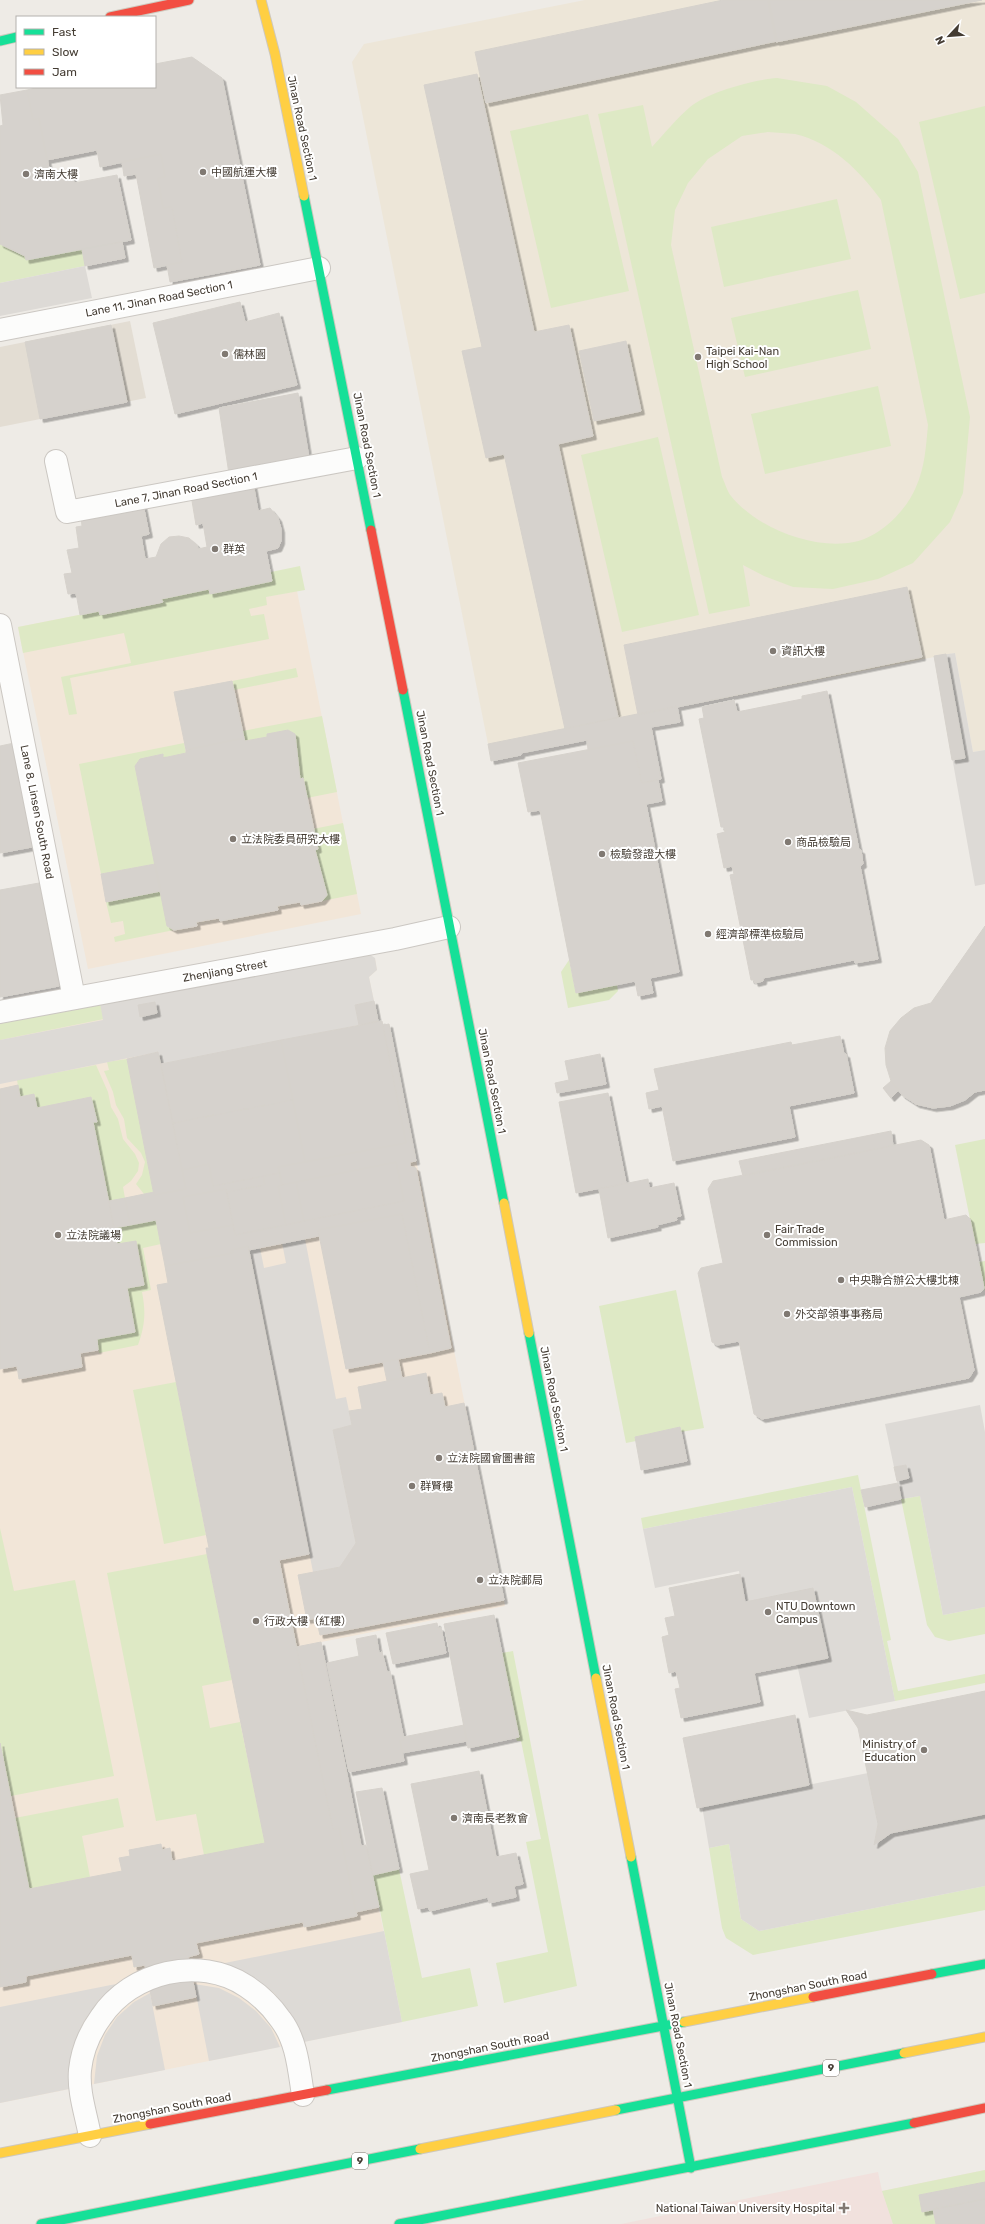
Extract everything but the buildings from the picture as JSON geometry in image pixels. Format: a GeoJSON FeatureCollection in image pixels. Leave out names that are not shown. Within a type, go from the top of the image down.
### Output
{"type":"FeatureCollection","features":[{"type":"Feature","properties":{"kind":"main road"},"geometry":{"type":"LineString","coordinates":[[115,16],[189,0]]}},
{"type":"Feature","properties":{"kind":"main road","name":"Jinan Road Section 1"},"geometry":{"type":"LineString","coordinates":[[261,0],[275,54],[357,458],[691,2168]]}},
{"type":"Feature","properties":{"kind":"main road"},"geometry":{"type":"LineString","coordinates":[[0,41],[16,37]]}},
{"type":"Feature","properties":{"kind":"main road","name":"Zhongshan South Road"},"geometry":{"type":"LineString","coordinates":[[0,2153],[985,1964]]}},
{"type":"Feature","properties":{"kind":"main road","name":"9"},"geometry":{"type":"LineString","coordinates":[[41,2224],[985,2037]]}},
{"type":"Feature","properties":{"kind":"main road"},"geometry":{"type":"LineString","coordinates":[[399,2224],[458,2218],[691,2168],[985,2108]]}},
{"type":"Feature","properties":{"kind":"street","name":"Lane 11, Jinan Road Section 1"},"geometry":{"type":"LineString","coordinates":[[0,330],[319,268]]}},
{"type":"Feature","properties":{"kind":"street","name":"Lane 7, Jinan Road Section 1"},"geometry":{"type":"LineString","coordinates":[[56,461],[67,512],[357,458]]}},
{"type":"Feature","properties":{"kind":"street","name":"Lane 8, Linsen South Road"},"geometry":{"type":"LineString","coordinates":[[0,625],[74,998]]}},
{"type":"Feature","properties":{"kind":"street","name":"Zhenjiang Street"},"geometry":{"type":"LineString","coordinates":[[0,1012],[395,939],[449,926]]}},
{"type":"Feature","properties":{"kind":"street"},"geometry":{"type":"LineString","coordinates":[[90,2136],[80,2087],[80,2069],[83,2052],[92,2029],[107,2007],[126,1990],[148,1978],[172,1971],[198,1970],[222,1975],[246,1985],[266,2002],[282,2021],[293,2044],[303,2095]]}},
{"type":"Feature","properties":{"kind":"shaded area","name":"Taipei Kai-Nan High School"},"geometry":{"type":"Polygon","coordinates":[[[585,0],[985,0],[985,750],[973,752],[955,653],[488,744],[352,62],[364,44],[585,0]]]}},
{"type":"Feature","properties":{"kind":"shaded area"},"geometry":{"type":"Polygon","coordinates":[[[85,266],[92,298],[0,316],[0,283],[85,266]]]}},
{"type":"Feature","properties":{"kind":"shaded area"},"geometry":{"type":"Polygon","coordinates":[[[130,321],[146,398],[0,427],[0,347],[130,321]]]}},
{"type":"Feature","properties":{"kind":"shaded area"},"geometry":{"type":"Polygon","coordinates":[[[297,591],[361,914],[88,969],[18,627],[99,611],[100,615],[162,603],[161,599],[265,597],[297,591]]]}},
{"type":"Feature","properties":{"kind":"shaded area"},"geometry":{"type":"Polygon","coordinates":[[[955,653],[973,752],[985,750],[985,884],[975,886],[934,656],[955,653]]]}},
{"type":"Feature","properties":{"kind":"shaded area"},"geometry":{"type":"Polygon","coordinates":[[[363,950],[375,958],[377,970],[369,977],[374,1001],[355,1005],[359,1025],[161,1064],[158,1052],[0,1084],[0,1040],[103,1020],[100,1003],[363,950]]]}},
{"type":"Feature","properties":{"kind":"shaded area"},"geometry":{"type":"Polygon","coordinates":[[[375,958],[377,970],[369,977],[378,1021],[382,1021],[383,1025],[389,1024],[505,1606],[321,1642],[361,1846],[366,1845],[402,2022],[0,2103],[0,1023],[100,1003],[375,958]]]}},
{"type":"Feature","properties":{"kind":"shaded area"},"geometry":{"type":"Polygon","coordinates":[[[305,1239],[336,1399],[346,1397],[352,1425],[333,1430],[356,1543],[340,1567],[313,1572],[249,1250],[260,1248],[264,1268],[286,1263],[282,1243],[305,1239]]]}},
{"type":"Feature","properties":{"kind":"shaded area"},"geometry":{"type":"Polygon","coordinates":[[[980,1405],[985,1432],[985,1607],[943,1615],[920,1496],[901,1499],[897,1481],[908,1478],[906,1465],[894,1467],[885,1424],[980,1405]]]}},
{"type":"Feature","properties":{"kind":"shaded area"},"geometry":{"type":"Polygon","coordinates":[[[852,1487],[895,1701],[809,1718],[797,1664],[828,1658],[813,1589],[745,1602],[739,1571],[655,1588],[643,1529],[852,1487]]]}},
{"type":"Feature","properties":{"kind":"shaded area"},"geometry":{"type":"Polygon","coordinates":[[[868,1773],[878,1824],[874,1845],[891,1833],[985,1814],[985,1886],[759,1931],[741,1919],[729,1844],[709,1848],[702,1806],[868,1773]]]}},
{"type":"Feature","properties":{"kind":"shaded area"},"geometry":{"type":"Polygon","coordinates":[[[384,1931],[402,2022],[304,2042],[292,2015],[274,1993],[252,1976],[220,1964],[384,1931]]]}},
{"type":"Feature","properties":{"kind":"shaded area"},"geometry":{"type":"Polygon","coordinates":[[[116,1984],[99,2000],[83,2023],[72,2049],[69,2089],[0,2103],[0,2007],[116,1984]]]}},
{"type":"Feature","properties":{"kind":"shaded area"},"geometry":{"type":"Polygon","coordinates":[[[194,1984],[219,1988],[239,1998],[256,2011],[271,2028],[280,2047],[209,2061],[194,1984]]]}},
{"type":"Feature","properties":{"kind":"shaded area"},"geometry":{"type":"Polygon","coordinates":[[[150,1993],[165,2070],[94,2084],[97,2056],[105,2035],[117,2017],[134,2002],[150,1993]]]}},
{"type":"Feature","properties":{"kind":"shaded area","name":"National Taiwan University Hospital"},"geometry":{"type":"Polygon","coordinates":[[[985,2170],[985,2224],[621,2224],[878,2172],[882,2191],[985,2170]]]}},
{"type":"Feature","properties":{"kind":"green space"},"geometry":{"type":"Polygon","coordinates":[[[777,78],[827,86],[856,102],[898,139],[918,172],[970,417],[963,493],[950,522],[913,563],[878,579],[833,589],[793,587],[764,576],[743,565],[750,606],[709,614],[598,114],[643,105],[652,147],[680,116],[690,107],[708,96],[744,84],[777,78]],[[768,132],[742,136],[708,159],[688,183],[675,210],[671,245],[722,477],[731,496],[755,518],[787,534],[821,543],[838,544],[854,542],[873,535],[891,522],[912,496],[923,464],[928,425],[881,200],[864,179],[833,151],[808,138],[795,134],[768,132]]]}},
{"type":"Feature","properties":{"kind":"green space"},"geometry":{"type":"Polygon","coordinates":[[[985,106],[985,293],[960,299],[919,122],[985,106]]]}},
{"type":"Feature","properties":{"kind":"green space"},"geometry":{"type":"Polygon","coordinates":[[[588,114],[629,291],[551,308],[510,131],[588,114]]]}},
{"type":"Feature","properties":{"kind":"green space"},"geometry":{"type":"Polygon","coordinates":[[[837,199],[851,259],[724,287],[711,227],[837,199]]]}},
{"type":"Feature","properties":{"kind":"green space"},"geometry":{"type":"Polygon","coordinates":[[[0,244],[25,256],[27,260],[82,249],[85,266],[0,283],[0,244]]]}},
{"type":"Feature","properties":{"kind":"green space"},"geometry":{"type":"Polygon","coordinates":[[[858,290],[871,349],[745,377],[731,318],[858,290]]]}},
{"type":"Feature","properties":{"kind":"green space"},"geometry":{"type":"Polygon","coordinates":[[[878,386],[891,446],[765,474],[751,414],[878,386]]]}},
{"type":"Feature","properties":{"kind":"green space"},"geometry":{"type":"Polygon","coordinates":[[[658,437],[699,615],[622,632],[581,455],[658,437]]]}},
{"type":"Feature","properties":{"kind":"green space"},"geometry":{"type":"Polygon","coordinates":[[[300,566],[305,590],[266,597],[267,605],[249,609],[251,616],[264,614],[269,639],[70,678],[77,714],[69,715],[61,677],[131,663],[124,633],[23,653],[18,627],[99,611],[100,615],[162,603],[161,599],[209,589],[272,581],[271,572],[300,566]]]}},
{"type":"Feature","properties":{"kind":"green space"},"geometry":{"type":"Polygon","coordinates":[[[296,668],[298,677],[234,690],[232,681],[296,668]]]}},
{"type":"Feature","properties":{"kind":"green space"},"geometry":{"type":"Polygon","coordinates":[[[322,716],[337,792],[307,798],[304,779],[300,779],[295,734],[288,730],[267,734],[267,737],[245,741],[242,731],[322,716]]]}},
{"type":"Feature","properties":{"kind":"green space"},"geometry":{"type":"Polygon","coordinates":[[[184,743],[186,753],[163,758],[162,754],[140,759],[135,766],[155,864],[101,874],[79,764],[184,743]]]}},
{"type":"Feature","properties":{"kind":"green space"},"geometry":{"type":"Polygon","coordinates":[[[343,823],[357,894],[322,901],[327,894],[315,850],[318,849],[313,829],[343,823]]]}},
{"type":"Feature","properties":{"kind":"green space"},"geometry":{"type":"Polygon","coordinates":[[[161,891],[167,926],[174,930],[115,942],[114,937],[125,934],[123,921],[111,923],[106,902],[161,891]]]}},
{"type":"Feature","properties":{"kind":"green space"},"geometry":{"type":"Polygon","coordinates":[[[569,960],[576,993],[617,985],[618,991],[609,1000],[568,1008],[561,972],[569,960]]]}},
{"type":"Feature","properties":{"kind":"green space"},"geometry":{"type":"Polygon","coordinates":[[[100,1003],[104,1019],[0,1040],[0,1023],[100,1003]]]}},
{"type":"Feature","properties":{"kind":"green space"},"geometry":{"type":"Polygon","coordinates":[[[127,1059],[154,1192],[144,1194],[136,1184],[142,1175],[145,1162],[141,1153],[127,1138],[124,1119],[116,1105],[113,1092],[104,1071],[109,1070],[107,1062],[127,1059]]]}},
{"type":"Feature","properties":{"kind":"green space"},"geometry":{"type":"Polygon","coordinates":[[[96,1065],[108,1092],[111,1107],[118,1119],[123,1139],[135,1154],[139,1163],[138,1171],[131,1181],[123,1187],[125,1198],[109,1201],[93,1122],[96,1122],[91,1097],[37,1108],[34,1094],[20,1097],[17,1080],[96,1065]]]}},
{"type":"Feature","properties":{"kind":"green space"},"geometry":{"type":"Polygon","coordinates":[[[985,1139],[985,1243],[975,1244],[955,1145],[985,1139]]]}},
{"type":"Feature","properties":{"kind":"green space"},"geometry":{"type":"Polygon","coordinates":[[[156,1220],[161,1244],[143,1248],[151,1290],[142,1292],[144,1319],[138,1345],[99,1353],[97,1339],[135,1332],[127,1288],[144,1284],[136,1241],[117,1244],[114,1228],[156,1220]]]}},
{"type":"Feature","properties":{"kind":"green space"},"geometry":{"type":"Polygon","coordinates":[[[985,1261],[985,1292],[979,1262],[985,1261]]]}},
{"type":"Feature","properties":{"kind":"green space"},"geometry":{"type":"Polygon","coordinates":[[[676,1290],[704,1428],[681,1432],[680,1427],[635,1437],[636,1441],[626,1443],[599,1306],[676,1290]]]}},
{"type":"Feature","properties":{"kind":"green space"},"geometry":{"type":"Polygon","coordinates":[[[176,1382],[206,1535],[164,1544],[133,1390],[176,1382]]]}},
{"type":"Feature","properties":{"kind":"green space"},"geometry":{"type":"Polygon","coordinates":[[[858,1475],[891,1640],[887,1641],[898,1691],[985,1674],[985,1683],[895,1701],[852,1487],[643,1529],[641,1518],[858,1475]]]}},
{"type":"Feature","properties":{"kind":"green space"},"geometry":{"type":"Polygon","coordinates":[[[920,1496],[943,1615],[985,1607],[985,1634],[949,1641],[935,1637],[927,1625],[901,1499],[920,1496]]]}},
{"type":"Feature","properties":{"kind":"green space"},"geometry":{"type":"Polygon","coordinates":[[[0,1528],[14,1591],[75,1580],[114,1776],[11,1796],[0,1743],[0,1528]]]}},
{"type":"Feature","properties":{"kind":"green space"},"geometry":{"type":"Polygon","coordinates":[[[207,1554],[232,1680],[202,1686],[210,1728],[240,1722],[265,1843],[204,1855],[196,1814],[156,1821],[107,1573],[207,1554]]]}},
{"type":"Feature","properties":{"kind":"green space"},"geometry":{"type":"Polygon","coordinates":[[[513,1651],[577,1986],[504,2003],[496,1963],[548,1952],[526,1842],[541,1839],[521,1741],[517,1741],[516,1738],[519,1737],[502,1653],[513,1651]]]}},
{"type":"Feature","properties":{"kind":"green space"},"geometry":{"type":"Polygon","coordinates":[[[118,1798],[124,1827],[82,1836],[90,1877],[29,1889],[15,1818],[118,1798]]]}},
{"type":"Feature","properties":{"kind":"green space"},"geometry":{"type":"Polygon","coordinates":[[[729,1844],[741,1919],[759,1931],[985,1886],[985,1910],[753,1955],[726,1938],[722,1928],[709,1848],[729,1844]]]}},
{"type":"Feature","properties":{"kind":"green space"},"geometry":{"type":"Polygon","coordinates":[[[399,1869],[422,1978],[470,1968],[478,2006],[402,2022],[373,1875],[399,1869]]]}},
{"type":"Feature","properties":{"kind":"green space"},"geometry":{"type":"Polygon","coordinates":[[[985,2170],[985,2182],[919,2195],[933,2209],[936,2224],[893,2224],[882,2191],[985,2170]]]}},
{"type":"Feature","properties":{"kind":"traffic: fast"},"geometry":{"type":"LineString","coordinates":[[0,41],[16,37]]}},
{"type":"Feature","properties":{"kind":"traffic: fast"},"geometry":{"type":"LineString","coordinates":[[304,196],[371,530]]}},
{"type":"Feature","properties":{"kind":"traffic: fast"},"geometry":{"type":"LineString","coordinates":[[403,690],[504,1203]]}},
{"type":"Feature","properties":{"kind":"traffic: fast"},"geometry":{"type":"LineString","coordinates":[[529,1333],[596,1678]]}},
{"type":"Feature","properties":{"kind":"traffic: fast"},"geometry":{"type":"LineString","coordinates":[[631,1857],[691,2168]]}},
{"type":"Feature","properties":{"kind":"traffic: fast"},"geometry":{"type":"LineString","coordinates":[[932,1974],[985,1964]]}},
{"type":"Feature","properties":{"kind":"traffic: fast"},"geometry":{"type":"LineString","coordinates":[[327,2090],[684,2022]]}},
{"type":"Feature","properties":{"kind":"traffic: fast"},"geometry":{"type":"LineString","coordinates":[[616,2110],[904,2053]]}},
{"type":"Feature","properties":{"kind":"traffic: fast"},"geometry":{"type":"LineString","coordinates":[[399,2224],[914,2123]]}},
{"type":"Feature","properties":{"kind":"traffic: fast"},"geometry":{"type":"LineString","coordinates":[[41,2224],[420,2149]]}},
{"type":"Feature","properties":{"kind":"traffic: slow"},"geometry":{"type":"LineString","coordinates":[[261,0],[275,54],[304,196]]}},
{"type":"Feature","properties":{"kind":"traffic: slow"},"geometry":{"type":"LineString","coordinates":[[504,1203],[529,1333]]}},
{"type":"Feature","properties":{"kind":"traffic: slow"},"geometry":{"type":"LineString","coordinates":[[596,1678],[631,1857]]}},
{"type":"Feature","properties":{"kind":"traffic: slow"},"geometry":{"type":"LineString","coordinates":[[684,2022],[813,1997]]}},
{"type":"Feature","properties":{"kind":"traffic: slow"},"geometry":{"type":"LineString","coordinates":[[904,2053],[985,2037]]}},
{"type":"Feature","properties":{"kind":"traffic: slow"},"geometry":{"type":"LineString","coordinates":[[420,2149],[616,2110]]}},
{"type":"Feature","properties":{"kind":"traffic: slow"},"geometry":{"type":"LineString","coordinates":[[0,2153],[150,2124]]}},
{"type":"Feature","properties":{"kind":"traffic: jam"},"geometry":{"type":"LineString","coordinates":[[115,16],[189,0]]}},
{"type":"Feature","properties":{"kind":"traffic: jam"},"geometry":{"type":"LineString","coordinates":[[371,530],[403,690]]}},
{"type":"Feature","properties":{"kind":"traffic: jam"},"geometry":{"type":"LineString","coordinates":[[813,1997],[932,1974]]}},
{"type":"Feature","properties":{"kind":"traffic: jam"},"geometry":{"type":"LineString","coordinates":[[150,2124],[327,2090]]}},
{"type":"Feature","properties":{"kind":"traffic: jam"},"geometry":{"type":"LineString","coordinates":[[914,2123],[985,2108]]}},
{"type":"Feature","properties":{"kind":"place","name":"中國航運大樓"},"geometry":{"type":"Point","coordinates":[203,172]}},
{"type":"Feature","properties":{"kind":"place","name":"濟南大樓"},"geometry":{"type":"Point","coordinates":[26,174]}},
{"type":"Feature","properties":{"kind":"place","name":"儒林園"},"geometry":{"type":"Point","coordinates":[225,354]}},
{"type":"Feature","properties":{"kind":"place","name":"Taipei Kai-Nan High School"},"geometry":{"type":"Point","coordinates":[698,357]}},
{"type":"Feature","properties":{"kind":"place","name":"群英"},"geometry":{"type":"Point","coordinates":[215,549]}},
{"type":"Feature","properties":{"kind":"place","name":"資訊大樓"},"geometry":{"type":"Point","coordinates":[773,651]}},
{"type":"Feature","properties":{"kind":"place","name":"立法院委員研究大樓"},"geometry":{"type":"Point","coordinates":[233,839]}},
{"type":"Feature","properties":{"kind":"place","name":"商品檢驗局"},"geometry":{"type":"Point","coordinates":[788,842]}},
{"type":"Feature","properties":{"kind":"place","name":"檢驗發證大樓"},"geometry":{"type":"Point","coordinates":[602,854]}},
{"type":"Feature","properties":{"kind":"place","name":"經濟部標準檢驗局"},"geometry":{"type":"Point","coordinates":[708,934]}},
{"type":"Feature","properties":{"kind":"place","name":"立法院議場"},"geometry":{"type":"Point","coordinates":[58,1235]}},
{"type":"Feature","properties":{"kind":"place","name":"Fair Trade Commission"},"geometry":{"type":"Point","coordinates":[767,1235]}},
{"type":"Feature","properties":{"kind":"place","name":"中央聯合辦公大樓北棟"},"geometry":{"type":"Point","coordinates":[841,1280]}},
{"type":"Feature","properties":{"kind":"place","name":"外交部領事事務局"},"geometry":{"type":"Point","coordinates":[787,1314]}},
{"type":"Feature","properties":{"kind":"place","name":"立法院國會圖書館"},"geometry":{"type":"Point","coordinates":[439,1458]}},
{"type":"Feature","properties":{"kind":"place","name":"群賢樓"},"geometry":{"type":"Point","coordinates":[412,1486]}},
{"type":"Feature","properties":{"kind":"place","name":"立法院郵局"},"geometry":{"type":"Point","coordinates":[480,1580]}},
{"type":"Feature","properties":{"kind":"place","name":"NTU Downtown Campus"},"geometry":{"type":"Point","coordinates":[768,1612]}},
{"type":"Feature","properties":{"kind":"place","name":"行政大樓（紅樓）"},"geometry":{"type":"Point","coordinates":[256,1621]}},
{"type":"Feature","properties":{"kind":"place","name":"Ministry of Education"},"geometry":{"type":"Point","coordinates":[924,1750]}},
{"type":"Feature","properties":{"kind":"place","name":"濟南長老教會"},"geometry":{"type":"Point","coordinates":[454,1818]}},
{"type":"Feature","properties":{"kind":"place","name":"National Taiwan University Hospital"},"geometry":{"type":"Point","coordinates":[844,2208]}}]}
